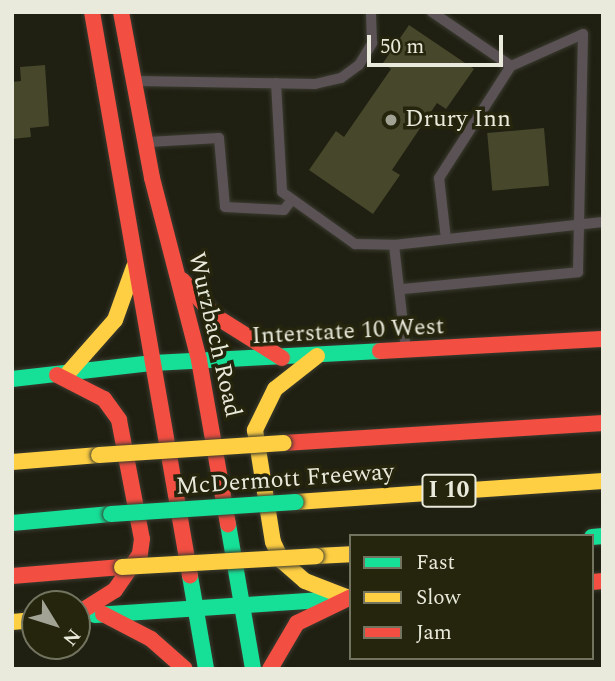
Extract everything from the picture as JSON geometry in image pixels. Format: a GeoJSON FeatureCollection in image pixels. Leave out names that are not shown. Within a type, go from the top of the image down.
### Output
{"type":"FeatureCollection","features":[{"type":"Feature","properties":{"kind":"main road"},"geometry":{"type":"LineString","coordinates":[[92,12],[206,669]]}},
{"type":"Feature","properties":{"kind":"main road","name":"Wurzbach Road"},"geometry":{"type":"LineString","coordinates":[[121,12],[145,142],[199,360],[253,669]]}},
{"type":"Feature","properties":{"kind":"main road"},"geometry":{"type":"LineString","coordinates":[[91,605],[120,584],[140,554],[142,539],[119,420],[104,399],[62,373],[115,320],[134,266]]}},
{"type":"Feature","properties":{"kind":"main road"},"geometry":{"type":"LineString","coordinates":[[178,275],[215,316],[282,358]]}},
{"type":"Feature","properties":{"kind":"main road","name":"Interstate 10 West"},"geometry":{"type":"LineString","coordinates":[[12,379],[153,363],[406,352],[603,339]]}},
{"type":"Feature","properties":{"kind":"main road"},"geometry":{"type":"LineString","coordinates":[[317,356],[275,389],[255,430],[273,542],[282,561],[305,581],[349,598]]}},
{"type":"Feature","properties":{"kind":"main road","name":"McDermott Freeway"},"geometry":{"type":"LineString","coordinates":[[12,462],[603,421]]}},
{"type":"Feature","properties":{"kind":"main road","name":"McDermott Freeway"},"geometry":{"type":"LineString","coordinates":[[12,523],[603,481]]}},
{"type":"Feature","properties":{"kind":"main road"},"geometry":{"type":"LineString","coordinates":[[12,576],[349,554]]}},
{"type":"Feature","properties":{"kind":"main road"},"geometry":{"type":"LineString","coordinates":[[91,614],[349,598]]}},
{"type":"Feature","properties":{"kind":"main road"},"geometry":{"type":"LineString","coordinates":[[270,669],[297,623],[349,598]]}},
{"type":"Feature","properties":{"kind":"main road"},"geometry":{"type":"LineString","coordinates":[[103,614],[151,639],[185,669]]}},
{"type":"Feature","properties":{"kind":"lane"},"geometry":{"type":"LineString","coordinates":[[134,81],[276,83],[341,78],[359,65],[372,44],[371,12]]}},
{"type":"Feature","properties":{"kind":"lane"},"geometry":{"type":"LineString","coordinates":[[432,12],[511,66]]}},
{"type":"Feature","properties":{"kind":"lane"},"geometry":{"type":"LineString","coordinates":[[403,289],[578,272],[578,223],[585,143],[583,34],[511,66],[439,178],[446,239]]}},
{"type":"Feature","properties":{"kind":"lane"},"geometry":{"type":"LineString","coordinates":[[276,83],[282,192],[290,202],[355,244],[394,245],[603,222]]}},
{"type":"Feature","properties":{"kind":"lane"},"geometry":{"type":"LineString","coordinates":[[145,142],[219,138],[225,206],[284,210],[290,202]]}},
{"type":"Feature","properties":{"kind":"lane"},"geometry":{"type":"LineString","coordinates":[[394,245],[403,289],[406,352]]}},
{"type":"Feature","properties":{"kind":"building","name":"Drury Inn"},"geometry":{"type":"Polygon","coordinates":[[[409,25],[474,69],[446,109],[437,103],[392,170],[400,175],[373,214],[309,170],[336,131],[344,137],[391,69],[383,63],[409,25]]]}},
{"type":"Feature","properties":{"kind":"building"},"geometry":{"type":"Polygon","coordinates":[[[45,65],[49,126],[30,128],[31,137],[12,139],[12,82],[21,81],[20,67],[45,65]]]}},
{"type":"Feature","properties":{"kind":"building"},"geometry":{"type":"Polygon","coordinates":[[[544,128],[549,186],[492,191],[487,133],[544,128]]]}},
{"type":"Feature","properties":{"kind":"traffic: fast"},"geometry":{"type":"LineString","coordinates":[[12,379],[153,363],[380,351]]}},
{"type":"Feature","properties":{"kind":"traffic: fast"},"geometry":{"type":"LineString","coordinates":[[111,514],[296,502]]}},
{"type":"Feature","properties":{"kind":"traffic: fast"},"geometry":{"type":"LineString","coordinates":[[12,523],[111,514]]}},
{"type":"Feature","properties":{"kind":"traffic: fast"},"geometry":{"type":"LineString","coordinates":[[228,524],[253,669]]}},
{"type":"Feature","properties":{"kind":"traffic: fast"},"geometry":{"type":"LineString","coordinates":[[594,537],[603,536]]}},
{"type":"Feature","properties":{"kind":"traffic: fast"},"geometry":{"type":"LineString","coordinates":[[190,576],[206,669]]}},
{"type":"Feature","properties":{"kind":"traffic: fast"},"geometry":{"type":"LineString","coordinates":[[95,615],[337,599]]}},
{"type":"Feature","properties":{"kind":"traffic: slow"},"geometry":{"type":"LineString","coordinates":[[69,372],[115,320],[134,267]]}},
{"type":"Feature","properties":{"kind":"traffic: slow"},"geometry":{"type":"LineString","coordinates":[[317,356],[275,389],[255,430],[273,542],[282,561],[305,581],[349,598]]}},
{"type":"Feature","properties":{"kind":"traffic: slow"},"geometry":{"type":"LineString","coordinates":[[99,455],[284,443]]}},
{"type":"Feature","properties":{"kind":"traffic: slow"},"geometry":{"type":"LineString","coordinates":[[12,462],[99,455]]}},
{"type":"Feature","properties":{"kind":"traffic: slow"},"geometry":{"type":"LineString","coordinates":[[296,502],[603,481]]}},
{"type":"Feature","properties":{"kind":"traffic: slow"},"geometry":{"type":"LineString","coordinates":[[316,556],[349,554]]}},
{"type":"Feature","properties":{"kind":"traffic: slow"},"geometry":{"type":"LineString","coordinates":[[122,567],[316,556]]}},
{"type":"Feature","properties":{"kind":"traffic: slow"},"geometry":{"type":"LineString","coordinates":[[12,622],[21,621]]}},
{"type":"Feature","properties":{"kind":"traffic: jam"},"geometry":{"type":"LineString","coordinates":[[92,12],[190,576]]}},
{"type":"Feature","properties":{"kind":"traffic: jam"},"geometry":{"type":"LineString","coordinates":[[121,12],[152,178],[199,360],[228,524]]}},
{"type":"Feature","properties":{"kind":"traffic: jam"},"geometry":{"type":"LineString","coordinates":[[182,280],[215,316],[282,358]]}},
{"type":"Feature","properties":{"kind":"traffic: jam"},"geometry":{"type":"LineString","coordinates":[[380,351],[603,339]]}},
{"type":"Feature","properties":{"kind":"traffic: jam"},"geometry":{"type":"LineString","coordinates":[[57,375],[104,399],[119,420],[142,539],[140,554],[115,590],[91,605]]}},
{"type":"Feature","properties":{"kind":"traffic: jam"},"geometry":{"type":"LineString","coordinates":[[284,443],[603,423]]}},
{"type":"Feature","properties":{"kind":"traffic: jam"},"geometry":{"type":"LineString","coordinates":[[12,576],[122,567]]}},
{"type":"Feature","properties":{"kind":"traffic: jam"},"geometry":{"type":"LineString","coordinates":[[594,582],[603,581]]}},
{"type":"Feature","properties":{"kind":"traffic: jam"},"geometry":{"type":"LineString","coordinates":[[270,669],[297,623],[349,598]]}},
{"type":"Feature","properties":{"kind":"traffic: jam"},"geometry":{"type":"LineString","coordinates":[[103,614],[151,639],[185,669]]}},
{"type":"Feature","properties":{"kind":"place","name":"Drury Inn"},"geometry":{"type":"Point","coordinates":[391,120]}}]}
